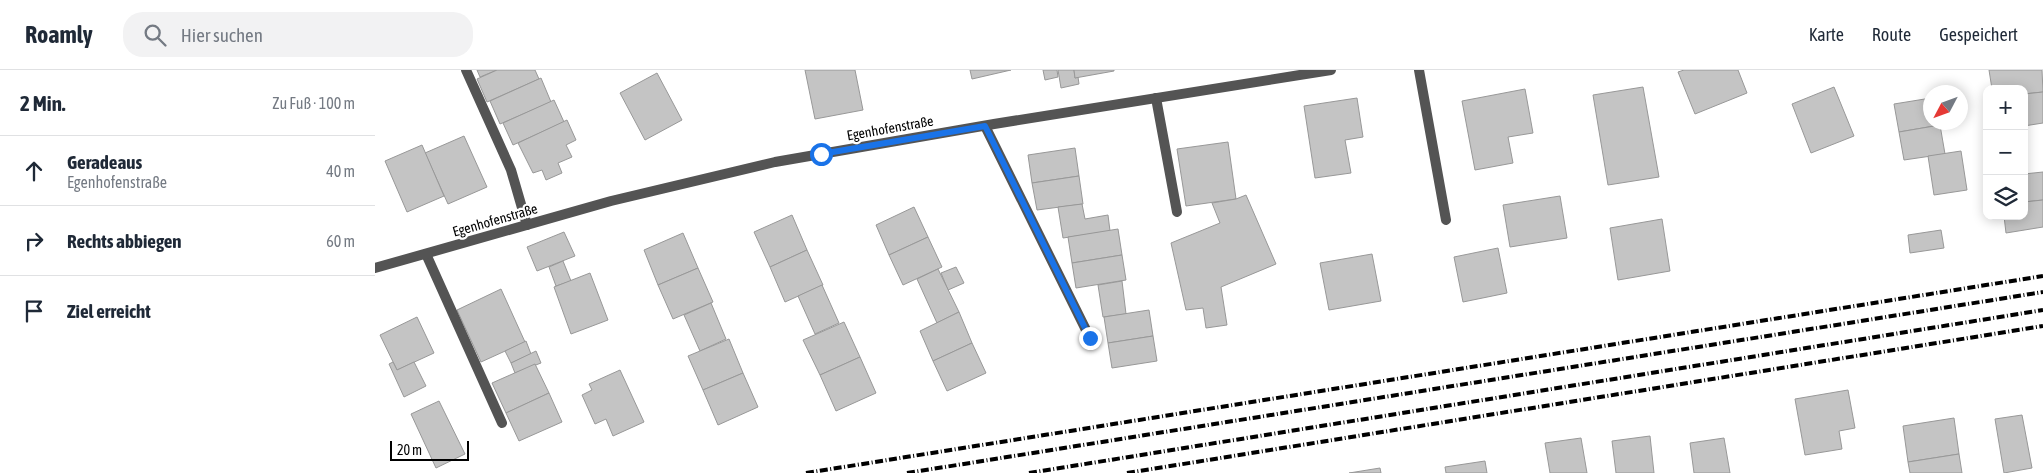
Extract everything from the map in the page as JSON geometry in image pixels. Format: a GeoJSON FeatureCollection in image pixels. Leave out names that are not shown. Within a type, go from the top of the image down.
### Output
{"type":"FeatureCollection","features":[{"type":"Feature","properties":{"kind":"street"},"geometry":{"type":"LineString","coordinates":[[466,70],[511,170],[527,225]]}},
{"type":"Feature","properties":{"kind":"street","name":"Egenhofenstraße"},"geometry":{"type":"LineString","coordinates":[[375,268],[611,201],[775,162],[1331,70]]}},
{"type":"Feature","properties":{"kind":"street"},"geometry":{"type":"LineString","coordinates":[[1419,70],[1445,220]]}},
{"type":"Feature","properties":{"kind":"street"},"geometry":{"type":"LineString","coordinates":[[1156,98],[1177,212]]}},
{"type":"Feature","properties":{"kind":"street"},"geometry":{"type":"LineString","coordinates":[[985,126],[1090,338]]}},
{"type":"Feature","properties":{"kind":"street"},"geometry":{"type":"LineString","coordinates":[[426,254],[502,423]]}},
{"type":"Feature","properties":{"kind":"building"},"geometry":{"type":"Polygon","coordinates":[[[477,70],[497,70],[480,77],[477,70]]]}},
{"type":"Feature","properties":{"kind":"building"},"geometry":{"type":"Polygon","coordinates":[[[497,70],[535,70],[539,79],[487,102],[477,79],[497,70]]]}},
{"type":"Feature","properties":{"kind":"building"},"geometry":{"type":"Polygon","coordinates":[[[805,70],[855,70],[863,110],[815,119],[805,70]]]}},
{"type":"Feature","properties":{"kind":"building"},"geometry":{"type":"Polygon","coordinates":[[[970,70],[1011,70],[972,79],[970,70]]]}},
{"type":"Feature","properties":{"kind":"building"},"geometry":{"type":"Polygon","coordinates":[[[1043,70],[1057,70],[1058,77],[1045,80],[1043,70]]]}},
{"type":"Feature","properties":{"kind":"building"},"geometry":{"type":"Polygon","coordinates":[[[1058,70],[1074,70],[1075,78],[1078,77],[1079,84],[1061,88],[1058,70]]]}},
{"type":"Feature","properties":{"kind":"building"},"geometry":{"type":"Polygon","coordinates":[[[1074,70],[1114,70],[1114,71],[1075,78],[1074,70]]]}},
{"type":"Feature","properties":{"kind":"building"},"geometry":{"type":"Polygon","coordinates":[[[1684,70],[1738,70],[1747,93],[1695,114],[1678,72],[1684,70]]]}},
{"type":"Feature","properties":{"kind":"building"},"geometry":{"type":"Polygon","coordinates":[[[1989,70],[2042,70],[2043,92],[2028,94],[2028,85],[1991,85],[1989,70]]]}},
{"type":"Feature","properties":{"kind":"building"},"geometry":{"type":"Polygon","coordinates":[[[657,73],[682,120],[645,140],[620,93],[657,73]]]}},
{"type":"Feature","properties":{"kind":"building"},"geometry":{"type":"Polygon","coordinates":[[[541,78],[551,102],[500,124],[490,101],[541,78]]]}},
{"type":"Feature","properties":{"kind":"building"},"geometry":{"type":"Polygon","coordinates":[[[1643,87],[1659,177],[1608,185],[1593,95],[1643,87]]]}},
{"type":"Feature","properties":{"kind":"building"},"geometry":{"type":"Polygon","coordinates":[[[1834,87],[1854,136],[1811,153],[1792,104],[1834,87]]]}},
{"type":"Feature","properties":{"kind":"building"},"geometry":{"type":"Polygon","coordinates":[[[1525,89],[1533,133],[1508,137],[1513,163],[1475,170],[1462,101],[1525,89]]]}},
{"type":"Feature","properties":{"kind":"building"},"geometry":{"type":"Polygon","coordinates":[[[2043,92],[2043,123],[2028,125],[2028,94],[2043,92]]]}},
{"type":"Feature","properties":{"kind":"building"},"geometry":{"type":"Polygon","coordinates":[[[1357,98],[1363,137],[1345,140],[1351,173],[1315,178],[1304,106],[1357,98]]]}},
{"type":"Feature","properties":{"kind":"building"},"geometry":{"type":"Polygon","coordinates":[[[1923,99],[1923,128],[1899,132],[1894,104],[1923,99]]]}},
{"type":"Feature","properties":{"kind":"building"},"geometry":{"type":"Polygon","coordinates":[[[554,100],[564,122],[513,145],[503,123],[554,100]]]}},
{"type":"Feature","properties":{"kind":"building"},"geometry":{"type":"Polygon","coordinates":[[[567,120],[576,140],[566,145],[572,157],[558,163],[562,173],[546,180],[542,170],[533,173],[518,143],[567,120]]]}},
{"type":"Feature","properties":{"kind":"building"},"geometry":{"type":"Polygon","coordinates":[[[1923,128],[1923,130],[1941,130],[1945,154],[1904,160],[1899,132],[1923,128]]]}},
{"type":"Feature","properties":{"kind":"building"},"geometry":{"type":"Polygon","coordinates":[[[464,136],[487,187],[448,204],[425,153],[464,136]]]}},
{"type":"Feature","properties":{"kind":"building"},"geometry":{"type":"Polygon","coordinates":[[[1228,142],[1236,199],[1186,206],[1177,149],[1228,142]]]}},
{"type":"Feature","properties":{"kind":"building"},"geometry":{"type":"Polygon","coordinates":[[[422,145],[444,196],[407,212],[385,161],[422,145]]]}},
{"type":"Feature","properties":{"kind":"building"},"geometry":{"type":"Polygon","coordinates":[[[1075,148],[1079,176],[1032,183],[1028,155],[1075,148]]]}},
{"type":"Feature","properties":{"kind":"building"},"geometry":{"type":"Polygon","coordinates":[[[1961,151],[1967,190],[1934,195],[1928,156],[1961,151]]]}},
{"type":"Feature","properties":{"kind":"building"},"geometry":{"type":"Polygon","coordinates":[[[2043,172],[2043,200],[2028,202],[2028,174],[2043,172]]]}},
{"type":"Feature","properties":{"kind":"building"},"geometry":{"type":"Polygon","coordinates":[[[1079,176],[1083,204],[1037,210],[1032,183],[1079,176]]]}},
{"type":"Feature","properties":{"kind":"building"},"geometry":{"type":"Polygon","coordinates":[[[1246,195],[1276,264],[1221,287],[1227,325],[1206,328],[1203,308],[1186,310],[1171,243],[1220,223],[1212,203],[1236,199],[1246,195]]]}},
{"type":"Feature","properties":{"kind":"building"},"geometry":{"type":"Polygon","coordinates":[[[1560,196],[1567,238],[1510,247],[1503,205],[1560,196]]]}},
{"type":"Feature","properties":{"kind":"building"},"geometry":{"type":"Polygon","coordinates":[[[2043,200],[2043,227],[2006,233],[2004,220],[2028,220],[2028,202],[2043,200]]]}},
{"type":"Feature","properties":{"kind":"building"},"geometry":{"type":"Polygon","coordinates":[[[1082,204],[1085,219],[1108,215],[1110,231],[1063,238],[1058,207],[1082,204]]]}},
{"type":"Feature","properties":{"kind":"building"},"geometry":{"type":"Polygon","coordinates":[[[914,207],[928,237],[889,255],[876,225],[914,207]]]}},
{"type":"Feature","properties":{"kind":"building"},"geometry":{"type":"Polygon","coordinates":[[[792,215],[807,250],[770,267],[754,232],[792,215]]]}},
{"type":"Feature","properties":{"kind":"building"},"geometry":{"type":"Polygon","coordinates":[[[1662,219],[1670,271],[1618,280],[1610,228],[1662,219]]]}},
{"type":"Feature","properties":{"kind":"building"},"geometry":{"type":"Polygon","coordinates":[[[1118,229],[1122,255],[1072,263],[1068,237],[1118,229]]]}},
{"type":"Feature","properties":{"kind":"building"},"geometry":{"type":"Polygon","coordinates":[[[1941,230],[1944,248],[1910,253],[1908,235],[1941,230]]]}},
{"type":"Feature","properties":{"kind":"building"},"geometry":{"type":"Polygon","coordinates":[[[564,232],[575,256],[537,271],[527,247],[564,232]]]}},
{"type":"Feature","properties":{"kind":"building"},"geometry":{"type":"Polygon","coordinates":[[[683,233],[698,268],[658,285],[644,250],[683,233]]]}},
{"type":"Feature","properties":{"kind":"building"},"geometry":{"type":"Polygon","coordinates":[[[928,237],[942,267],[903,285],[889,255],[928,237]]]}},
{"type":"Feature","properties":{"kind":"building"},"geometry":{"type":"Polygon","coordinates":[[[1498,248],[1507,293],[1463,302],[1454,257],[1498,248]]]}},
{"type":"Feature","properties":{"kind":"building"},"geometry":{"type":"Polygon","coordinates":[[[807,250],[823,285],[785,302],[770,267],[807,250]]]}},
{"type":"Feature","properties":{"kind":"building"},"geometry":{"type":"Polygon","coordinates":[[[1372,254],[1381,301],[1329,310],[1320,263],[1372,254]]]}},
{"type":"Feature","properties":{"kind":"building"},"geometry":{"type":"Polygon","coordinates":[[[1122,255],[1126,280],[1076,288],[1072,263],[1122,255]]]}},
{"type":"Feature","properties":{"kind":"building"},"geometry":{"type":"Polygon","coordinates":[[[563,261],[571,281],[556,286],[549,267],[563,261]]]}},
{"type":"Feature","properties":{"kind":"building"},"geometry":{"type":"Polygon","coordinates":[[[956,267],[964,283],[948,290],[941,273],[956,267]]]}},
{"type":"Feature","properties":{"kind":"building"},"geometry":{"type":"Polygon","coordinates":[[[698,268],[713,302],[673,319],[658,285],[698,268]]]}},
{"type":"Feature","properties":{"kind":"building"},"geometry":{"type":"Polygon","coordinates":[[[938,269],[959,312],[937,323],[917,279],[938,269]]]}},
{"type":"Feature","properties":{"kind":"building"},"geometry":{"type":"Polygon","coordinates":[[[590,273],[608,320],[571,334],[554,287],[590,273]]]}},
{"type":"Feature","properties":{"kind":"building"},"geometry":{"type":"Polygon","coordinates":[[[1122,281],[1126,314],[1103,317],[1098,285],[1122,281]]]}},
{"type":"Feature","properties":{"kind":"building"},"geometry":{"type":"Polygon","coordinates":[[[822,285],[839,323],[815,334],[798,296],[822,285]]]}},
{"type":"Feature","properties":{"kind":"building"},"geometry":{"type":"Polygon","coordinates":[[[501,289],[525,342],[481,362],[457,310],[501,289]]]}},
{"type":"Feature","properties":{"kind":"building"},"geometry":{"type":"Polygon","coordinates":[[[711,303],[726,339],[700,351],[684,315],[711,303]]]}},
{"type":"Feature","properties":{"kind":"building"},"geometry":{"type":"Polygon","coordinates":[[[1149,310],[1153,336],[1108,343],[1104,317],[1149,310]]]}},
{"type":"Feature","properties":{"kind":"building"},"geometry":{"type":"Polygon","coordinates":[[[959,312],[972,343],[933,361],[920,331],[959,312]]]}},
{"type":"Feature","properties":{"kind":"building"},"geometry":{"type":"Polygon","coordinates":[[[417,317],[434,353],[397,370],[380,335],[417,317]]]}},
{"type":"Feature","properties":{"kind":"building"},"geometry":{"type":"Polygon","coordinates":[[[844,322],[860,357],[820,375],[803,340],[844,322]]]}},
{"type":"Feature","properties":{"kind":"building"},"geometry":{"type":"Polygon","coordinates":[[[1153,336],[1157,361],[1112,368],[1108,343],[1153,336]]]}},
{"type":"Feature","properties":{"kind":"building"},"geometry":{"type":"Polygon","coordinates":[[[729,339],[743,373],[703,390],[688,356],[729,339]]]}},
{"type":"Feature","properties":{"kind":"building"},"geometry":{"type":"Polygon","coordinates":[[[526,341],[531,354],[511,363],[505,351],[526,341]]]}},
{"type":"Feature","properties":{"kind":"building"},"geometry":{"type":"Polygon","coordinates":[[[972,343],[986,373],[947,391],[933,361],[972,343]]]}},
{"type":"Feature","properties":{"kind":"building"},"geometry":{"type":"Polygon","coordinates":[[[536,351],[541,363],[515,373],[511,363],[536,351]]]}},
{"type":"Feature","properties":{"kind":"building"},"geometry":{"type":"Polygon","coordinates":[[[860,357],[876,393],[836,411],[820,375],[860,357]]]}},
{"type":"Feature","properties":{"kind":"building"},"geometry":{"type":"Polygon","coordinates":[[[393,362],[397,370],[414,362],[426,386],[404,397],[389,364],[393,362]]]}},
{"type":"Feature","properties":{"kind":"building"},"geometry":{"type":"Polygon","coordinates":[[[535,364],[549,393],[506,413],[492,383],[535,364]]]}},
{"type":"Feature","properties":{"kind":"building"},"geometry":{"type":"Polygon","coordinates":[[[620,370],[644,422],[613,436],[606,419],[595,424],[582,395],[592,390],[589,384],[620,370]]]}},
{"type":"Feature","properties":{"kind":"building"},"geometry":{"type":"Polygon","coordinates":[[[743,373],[758,407],[718,425],[703,390],[743,373]]]}},
{"type":"Feature","properties":{"kind":"building"},"geometry":{"type":"Polygon","coordinates":[[[1848,390],[1855,428],[1839,431],[1842,449],[1805,455],[1795,399],[1848,390]]]}},
{"type":"Feature","properties":{"kind":"building"},"geometry":{"type":"Polygon","coordinates":[[[549,393],[562,422],[519,441],[506,413],[549,393]]]}},
{"type":"Feature","properties":{"kind":"building"},"geometry":{"type":"Polygon","coordinates":[[[439,401],[465,454],[436,468],[411,414],[439,401]]]}},
{"type":"Feature","properties":{"kind":"building"},"geometry":{"type":"Polygon","coordinates":[[[2022,415],[2032,468],[2004,473],[1995,419],[2022,415]]]}},
{"type":"Feature","properties":{"kind":"building"},"geometry":{"type":"Polygon","coordinates":[[[1954,418],[1959,454],[1908,462],[1903,426],[1954,418]]]}},
{"type":"Feature","properties":{"kind":"building"},"geometry":{"type":"Polygon","coordinates":[[[1650,436],[1654,473],[1616,473],[1612,441],[1650,436]]]}},
{"type":"Feature","properties":{"kind":"building"},"geometry":{"type":"Polygon","coordinates":[[[1581,438],[1587,473],[1550,473],[1545,443],[1581,438]]]}},
{"type":"Feature","properties":{"kind":"building"},"geometry":{"type":"Polygon","coordinates":[[[1724,438],[1730,473],[1694,473],[1690,443],[1724,438]]]}},
{"type":"Feature","properties":{"kind":"building"},"geometry":{"type":"Polygon","coordinates":[[[1959,454],[1962,473],[1910,473],[1908,462],[1959,454]]]}},
{"type":"Feature","properties":{"kind":"building"},"geometry":{"type":"Polygon","coordinates":[[[1485,461],[1487,473],[1446,473],[1445,467],[1485,461]]]}},
{"type":"Feature","properties":{"kind":"building"},"geometry":{"type":"Polygon","coordinates":[[[1380,468],[1381,473],[1349,473],[1380,468]]]}},
{"type":"Feature","properties":{"kind":"railway"},"geometry":{"type":"LineString","coordinates":[[806,473],[2043,276]]}},
{"type":"Feature","properties":{"kind":"railway"},"geometry":{"type":"LineString","coordinates":[[907,473],[2043,292]]}},
{"type":"Feature","properties":{"kind":"railway"},"geometry":{"type":"LineString","coordinates":[[1029,473],[2043,310]]}},
{"type":"Feature","properties":{"kind":"railway"},"geometry":{"type":"LineString","coordinates":[[1127,473],[2043,326]]}},
{"type":"Feature","properties":{"kind":"route"},"geometry":{"type":"LineString","coordinates":[[821,154],[985,126],[1090,338]]}}]}
